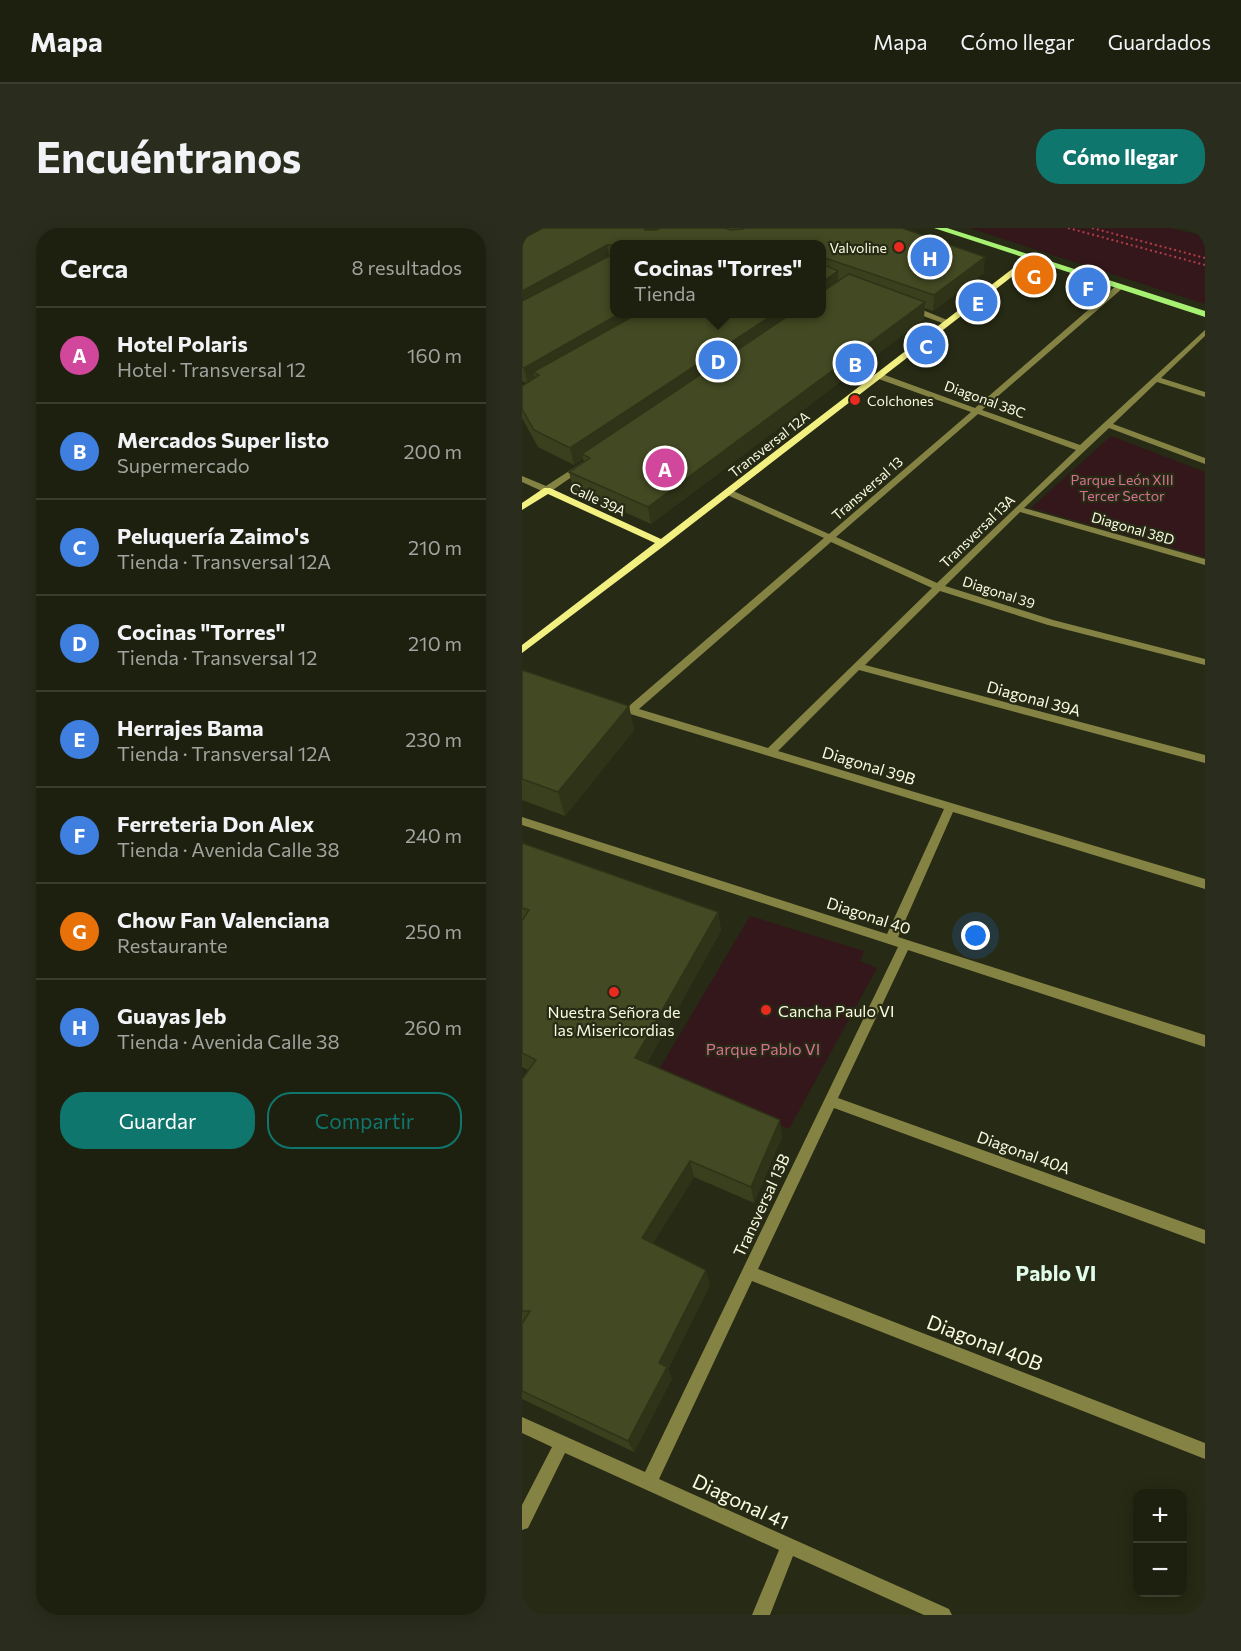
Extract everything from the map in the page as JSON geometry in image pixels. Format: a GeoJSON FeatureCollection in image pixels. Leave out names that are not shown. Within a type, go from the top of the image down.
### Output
{"type":"FeatureCollection","features":[{"type":"Feature","properties":{"kind":"main road"},"geometry":{"type":"LineString","coordinates":[[932,228],[952,233]]}},
{"type":"Feature","properties":{"kind":"main road"},"geometry":{"type":"LineString","coordinates":[[938,228],[1205,314]]}},
{"type":"Feature","properties":{"kind":"street","name":"Transversal 12A"},"geometry":{"type":"LineString","coordinates":[[522,650],[1032,258]]}},
{"type":"Feature","properties":{"kind":"street","name":"Transversal 13"},"geometry":{"type":"LineString","coordinates":[[631,710],[1120,287]]}},
{"type":"Feature","properties":{"kind":"street"},"geometry":{"type":"LineString","coordinates":[[904,306],[948,322]]}},
{"type":"Feature","properties":{"kind":"street","name":"Transversal 13A"},"geometry":{"type":"LineString","coordinates":[[770,752],[1018,509],[1205,332]]}},
{"type":"Feature","properties":{"kind":"street","name":"Diagonal 38C"},"geometry":{"type":"LineString","coordinates":[[879,376],[1082,449]]}},
{"type":"Feature","properties":{"kind":"street"},"geometry":{"type":"LineString","coordinates":[[1156,379],[1205,395]]}},
{"type":"Feature","properties":{"kind":"street"},"geometry":{"type":"LineString","coordinates":[[1109,425],[1205,461]]}},
{"type":"Feature","properties":{"kind":"street"},"geometry":{"type":"LineString","coordinates":[[522,507],[595,457]]}},
{"type":"Feature","properties":{"kind":"street","name":"Calle 39A"},"geometry":{"type":"LineString","coordinates":[[522,478],[662,543]]}},
{"type":"Feature","properties":{"kind":"street"},"geometry":{"type":"LineString","coordinates":[[522,495],[547,490]]}},
{"type":"Feature","properties":{"kind":"street","name":"Diagonal 39"},"geometry":{"type":"LineString","coordinates":[[728,492],[939,587],[1051,623],[1205,662]]}},
{"type":"Feature","properties":{"kind":"street","name":"Diagonal 38D"},"geometry":{"type":"LineString","coordinates":[[1018,509],[1205,562]]}},
{"type":"Feature","properties":{"kind":"street","name":"Diagonal 39A"},"geometry":{"type":"LineString","coordinates":[[856,666],[1205,759]]}},
{"type":"Feature","properties":{"kind":"street","name":"Diagonal 39B"},"geometry":{"type":"LineString","coordinates":[[598,700],[1205,884]]}},
{"type":"Feature","properties":{"kind":"street"},"geometry":{"type":"LineString","coordinates":[[891,938],[950,807]]}},
{"type":"Feature","properties":{"kind":"street","name":"Diagonal 40"},"geometry":{"type":"LineString","coordinates":[[522,821],[1205,1041]]}},
{"type":"Feature","properties":{"kind":"street","name":"Transversal 13B"},"geometry":{"type":"LineString","coordinates":[[649,1482],[905,944]]}},
{"type":"Feature","properties":{"kind":"street","name":"Diagonal 40A"},"geometry":{"type":"LineString","coordinates":[[830,1101],[1205,1237]]}},
{"type":"Feature","properties":{"kind":"street","name":"Diagonal 40B"},"geometry":{"type":"LineString","coordinates":[[749,1273],[1205,1451]]}},
{"type":"Feature","properties":{"kind":"street","name":"Diagonal 41"},"geometry":{"type":"LineString","coordinates":[[522,1425],[943,1615]]}},
{"type":"Feature","properties":{"kind":"street"},"geometry":{"type":"LineString","coordinates":[[522,1522],[562,1443]]}},
{"type":"Feature","properties":{"kind":"street"},"geometry":{"type":"LineString","coordinates":[[761,1615],[789,1546]]}},
{"type":"Feature","properties":{"kind":"path"},"geometry":{"type":"LineString","coordinates":[[1068,228],[1205,265]]}},
{"type":"Feature","properties":{"kind":"path"},"geometry":{"type":"LineString","coordinates":[[1092,228],[1205,258]]}},
{"type":"Feature","properties":{"kind":"green space"},"geometry":{"type":"Polygon","coordinates":[[[969,228],[1170,228],[1205,236],[1205,304],[969,228]]]}},
{"type":"Feature","properties":{"kind":"green space","name":"Parque León XIII Tercer Sector"},"geometry":{"type":"Polygon","coordinates":[[[1111,436],[1205,472],[1205,557],[1031,508],[1111,436]]]}},
{"type":"Feature","properties":{"kind":"green space","name":"Cancha Paulo VI"},"geometry":{"type":"Polygon","coordinates":[[[750,916],[864,951],[860,961],[877,968],[789,1129],[671,1078],[674,1074],[660,1068],[750,916]]]}},
{"type":"Feature","properties":{"kind":"building"},"geometry":{"type":"Polygon","coordinates":[[[543,228],[645,228],[645,230],[656,230],[660,228],[725,228],[731,230],[742,228],[902,228],[985,257],[934,295],[826,258],[826,240],[610,240],[610,245],[522,291],[522,239],[543,228]]]}},
{"type":"Feature","properties":{"kind":"building"},"geometry":{"type":"Polygon","coordinates":[[[610,256],[610,318],[612,318],[524,368],[522,367],[522,301],[610,256]]]}},
{"type":"Feature","properties":{"kind":"building"},"geometry":{"type":"Polygon","coordinates":[[[826,266],[838,271],[826,279],[826,266]]]}},
{"type":"Feature","properties":{"kind":"building"},"geometry":{"type":"Polygon","coordinates":[[[849,274],[925,302],[648,507],[569,472],[590,458],[582,454],[785,318],[826,318],[826,289],[849,274]]]}},
{"type":"Feature","properties":{"kind":"building"},"geometry":{"type":"Polygon","coordinates":[[[630,318],[768,318],[570,448],[534,430],[522,409],[522,386],[539,375],[533,372],[630,318]]]}},
{"type":"Feature","properties":{"kind":"building"},"geometry":{"type":"Polygon","coordinates":[[[522,670],[629,706],[558,792],[522,779],[522,670]]]}},
{"type":"Feature","properties":{"kind":"building"},"geometry":{"type":"Polygon","coordinates":[[[522,843],[718,912],[635,1058],[780,1120],[751,1187],[690,1161],[642,1238],[706,1270],[659,1363],[667,1367],[628,1441],[522,1391],[522,1324],[530,1311],[522,1311],[522,1079],[536,1060],[522,1053],[522,921],[529,910],[522,908],[522,843]]]}},
{"type":"Feature","properties":{"kind":"place","name":"Valvoline"},"geometry":{"type":"Point","coordinates":[899,247]}},
{"type":"Feature","properties":{"kind":"place","name":"Guayas Jeb"},"geometry":{"type":"Point","coordinates":[930,257]}},
{"type":"Feature","properties":{"kind":"place","name":"Chow Fan Valenciana"},"geometry":{"type":"Point","coordinates":[1034,275]}},
{"type":"Feature","properties":{"kind":"place","name":"Ferreteria Don Alex"},"geometry":{"type":"Point","coordinates":[1088,287]}},
{"type":"Feature","properties":{"kind":"place","name":"Herrajes Bama"},"geometry":{"type":"Point","coordinates":[978,302]}},
{"type":"Feature","properties":{"kind":"place","name":"Peluquería Zaimo's"},"geometry":{"type":"Point","coordinates":[926,345]}},
{"type":"Feature","properties":{"kind":"place","name":"Cocinas \"Torres\""},"geometry":{"type":"Point","coordinates":[718,360]}},
{"type":"Feature","properties":{"kind":"place","name":"Mercados Super listo"},"geometry":{"type":"Point","coordinates":[855,363]}},
{"type":"Feature","properties":{"kind":"place","name":"Colchones"},"geometry":{"type":"Point","coordinates":[855,400]}},
{"type":"Feature","properties":{"kind":"place","name":"Hotel Polaris"},"geometry":{"type":"Point","coordinates":[665,468]}},
{"type":"Feature","properties":{"kind":"place","name":"Nuestra Señora de las Misericordias"},"geometry":{"type":"Point","coordinates":[614,992]}},
{"type":"Feature","properties":{"kind":"place","name":"Cancha Paulo VI"},"geometry":{"type":"Point","coordinates":[766,1010]}},
{"type":"Feature","properties":{"kind":"district","name":"Pablo VI"},"geometry":{"type":"Point","coordinates":[1056,1272]}},
{"type":"Feature","properties":{"kind":"park label","name":"Parque Pablo VI"},"geometry":{"type":"Point","coordinates":[763,1048]}}]}
